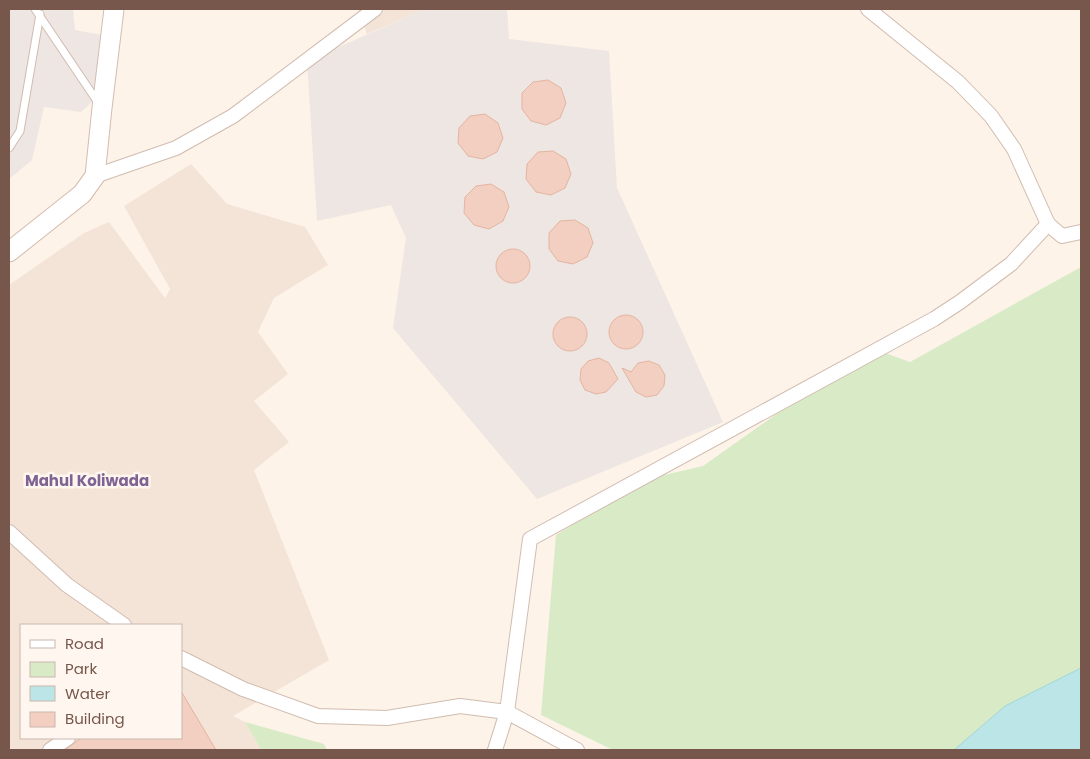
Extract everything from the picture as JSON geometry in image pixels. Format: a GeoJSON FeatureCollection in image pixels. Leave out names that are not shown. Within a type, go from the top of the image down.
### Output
{"type":"FeatureCollection","features":[{"type":"Feature","properties":{"kind":"street"},"geometry":{"type":"LineString","coordinates":[[9,252],[82,194],[95,176],[114,9]]}},
{"type":"Feature","properties":{"kind":"street"},"geometry":{"type":"LineString","coordinates":[[95,176],[176,148],[233,116],[375,9]]}},
{"type":"Feature","properties":{"kind":"street"},"geometry":{"type":"LineString","coordinates":[[868,9],[958,82],[991,116],[1014,149],[1048,224],[1062,236],[1081,232]]}},
{"type":"Feature","properties":{"kind":"street"},"geometry":{"type":"LineString","coordinates":[[495,750],[507,712],[530,539],[934,319],[1011,264],[1048,224]]}},
{"type":"Feature","properties":{"kind":"street"},"geometry":{"type":"LineString","coordinates":[[9,532],[67,585],[123,624]]}},
{"type":"Feature","properties":{"kind":"street"},"geometry":{"type":"LineString","coordinates":[[182,658],[243,689],[318,716],[387,718],[460,706],[507,712],[577,750]]}},
{"type":"Feature","properties":{"kind":"street"},"geometry":{"type":"LineString","coordinates":[[50,750],[66,739]]}},
{"type":"Feature","properties":{"kind":"lane"},"geometry":{"type":"LineString","coordinates":[[38,11],[102,108]]}},
{"type":"Feature","properties":{"kind":"lane"},"geometry":{"type":"LineString","coordinates":[[9,148],[20,131],[38,11]]}},
{"type":"Feature","properties":{"kind":"shaded area"},"geometry":{"type":"Polygon","coordinates":[[[9,9],[73,9],[75,30],[107,36],[105,90],[81,112],[44,107],[32,160],[9,179],[9,9]]]}},
{"type":"Feature","properties":{"kind":"shaded area"},"geometry":{"type":"Polygon","coordinates":[[[358,9],[425,9],[367,34],[358,9]]]}},
{"type":"Feature","properties":{"kind":"shaded area"},"geometry":{"type":"Polygon","coordinates":[[[425,9],[507,9],[509,39],[609,51],[617,188],[723,422],[537,499],[393,328],[406,238],[391,205],[317,221],[307,61],[425,9]]]}},
{"type":"Feature","properties":{"kind":"shaded area"},"geometry":{"type":"Polygon","coordinates":[[[191,164],[227,204],[305,227],[328,265],[274,298],[258,332],[288,374],[254,401],[289,442],[254,470],[329,660],[233,716],[245,722],[261,750],[9,750],[9,285],[84,233],[109,222],[165,298],[170,289],[124,206],[191,164]]]}},
{"type":"Feature","properties":{"kind":"green space"},"geometry":{"type":"Polygon","coordinates":[[[1081,267],[1081,668],[1005,706],[954,750],[613,750],[541,715],[556,535],[647,479],[703,466],[796,400],[885,353],[910,362],[1081,267]]]}},
{"type":"Feature","properties":{"kind":"green space"},"geometry":{"type":"Polygon","coordinates":[[[245,722],[324,744],[327,750],[261,750],[245,722]]]}},
{"type":"Feature","properties":{"kind":"water"},"geometry":{"type":"Polygon","coordinates":[[[1081,668],[1081,750],[954,750],[1005,706],[1081,668]]]}},
{"type":"Feature","properties":{"kind":"building"},"geometry":{"type":"Polygon","coordinates":[[[548,80],[561,88],[566,103],[560,118],[546,125],[531,121],[522,109],[522,93],[533,82],[548,80]]]}},
{"type":"Feature","properties":{"kind":"building"},"geometry":{"type":"Polygon","coordinates":[[[485,114],[498,123],[503,138],[497,152],[483,159],[468,156],[458,143],[459,128],[470,116],[485,114]]]}},
{"type":"Feature","properties":{"kind":"building"},"geometry":{"type":"Polygon","coordinates":[[[553,151],[566,159],[571,174],[565,188],[551,195],[536,192],[526,179],[527,164],[538,152],[553,151]]]}},
{"type":"Feature","properties":{"kind":"building"},"geometry":{"type":"Polygon","coordinates":[[[491,184],[504,192],[509,207],[503,221],[489,229],[474,225],[464,213],[465,197],[476,186],[491,184]]]}},
{"type":"Feature","properties":{"kind":"building"},"geometry":{"type":"Polygon","coordinates":[[[575,220],[588,228],[593,243],[587,257],[573,264],[558,261],[549,249],[549,233],[560,221],[575,220]]]}},
{"type":"Feature","properties":{"kind":"building"},"geometry":{"type":"Polygon","coordinates":[[[513,249],[520,250],[525,254],[529,259],[529,273],[525,278],[520,282],[513,283],[506,282],[501,278],[497,273],[496,266],[497,259],[501,254],[506,250],[513,249]]]}},
{"type":"Feature","properties":{"kind":"building"},"geometry":{"type":"Polygon","coordinates":[[[626,315],[633,316],[638,320],[642,325],[642,339],[638,344],[633,348],[626,349],[619,348],[614,344],[610,339],[609,332],[610,325],[614,320],[619,316],[626,315]]]}},
{"type":"Feature","properties":{"kind":"building"},"geometry":{"type":"Polygon","coordinates":[[[570,317],[577,318],[582,322],[586,327],[586,341],[582,346],[577,350],[570,351],[563,350],[558,346],[554,341],[553,334],[554,327],[558,322],[563,318],[570,317]]]}},
{"type":"Feature","properties":{"kind":"building"},"geometry":{"type":"Polygon","coordinates":[[[599,358],[609,363],[618,379],[606,392],[596,394],[585,390],[580,380],[581,369],[588,361],[599,358]]]}},
{"type":"Feature","properties":{"kind":"building"},"geometry":{"type":"Polygon","coordinates":[[[649,361],[659,365],[665,375],[664,386],[657,395],[646,397],[636,392],[622,368],[631,372],[638,363],[649,361]]]}},
{"type":"Feature","properties":{"kind":"building"},"geometry":{"type":"Polygon","coordinates":[[[182,693],[216,750],[65,750],[80,739],[182,739],[182,693]]]}},
{"type":"Feature","properties":{"kind":"district","name":"Mahul Koliwada"},"geometry":{"type":"Point","coordinates":[87,481]}}]}
